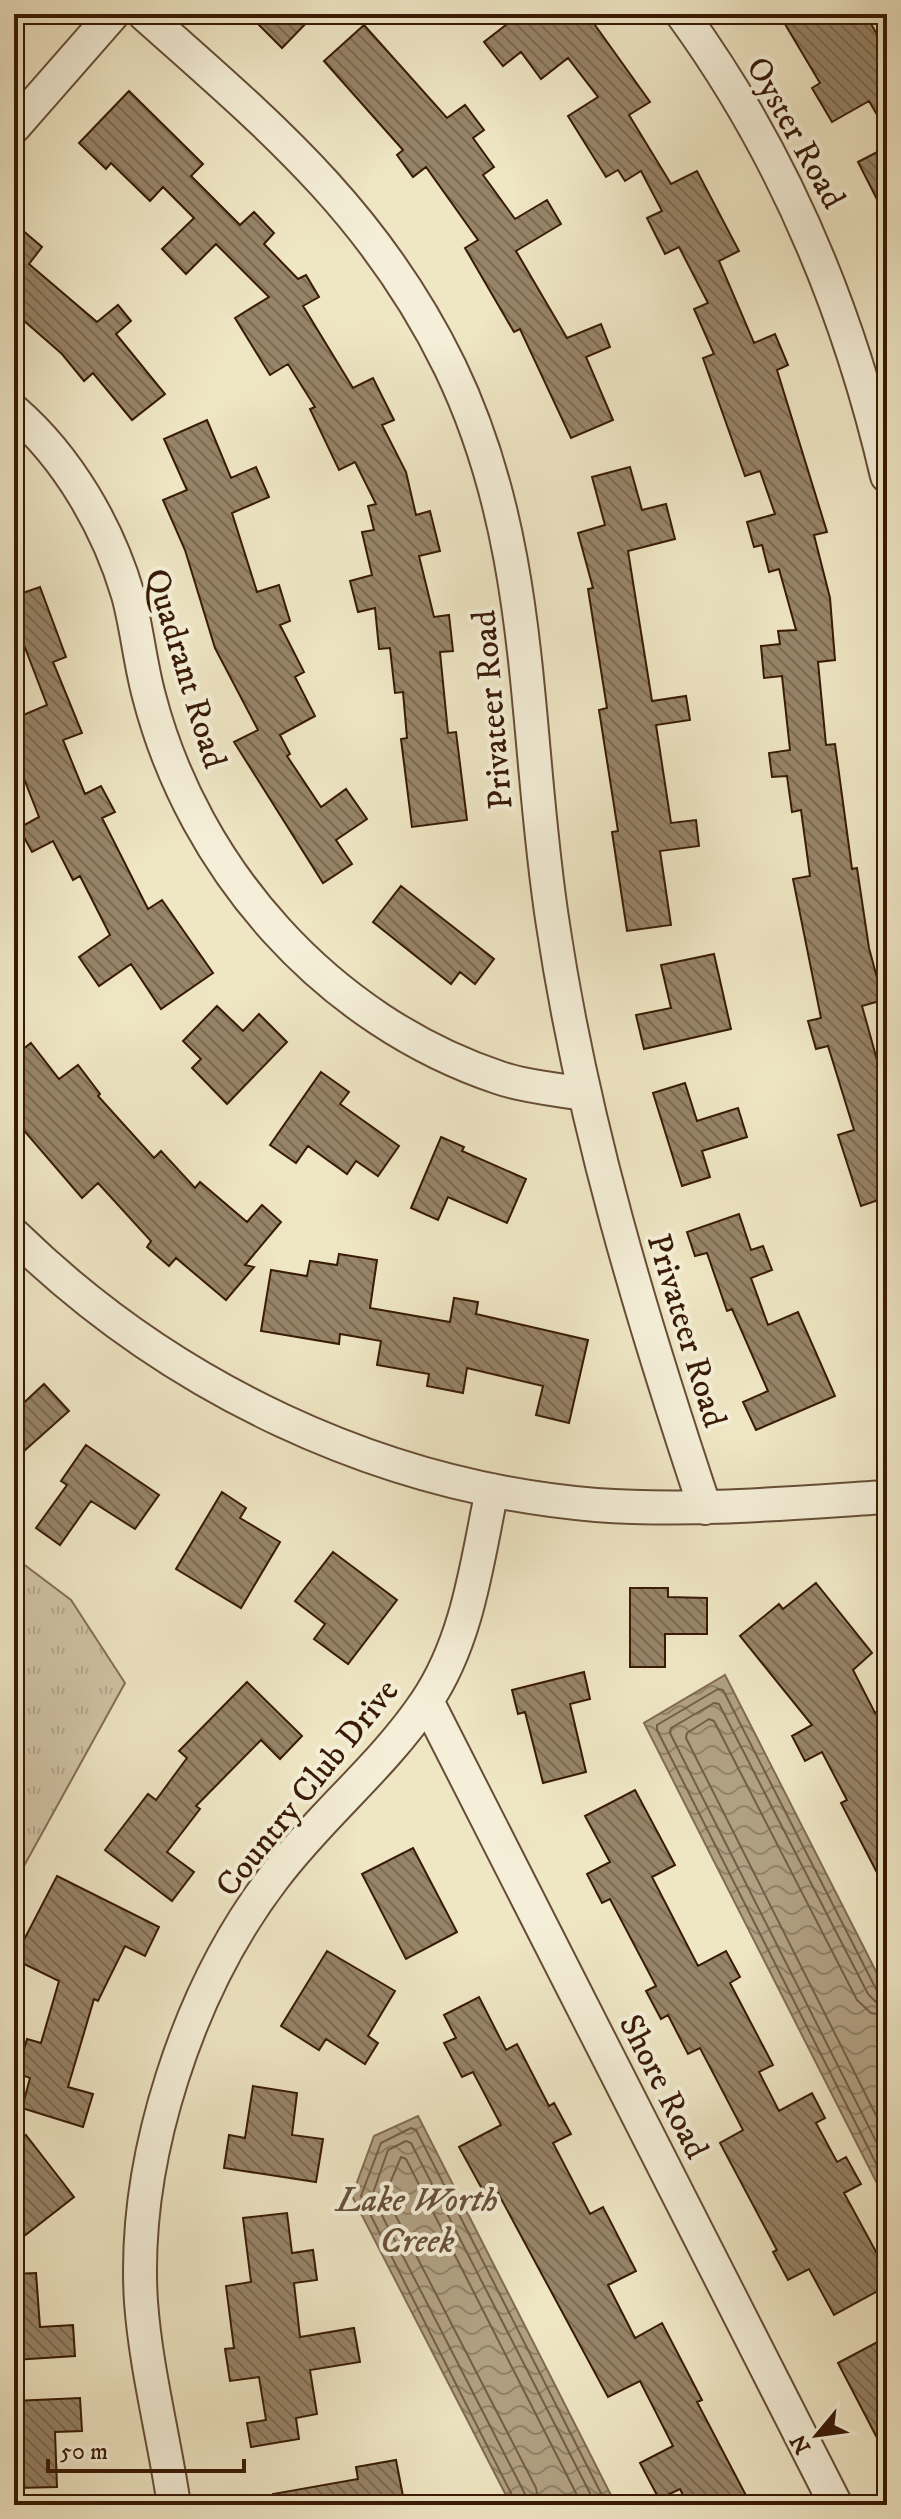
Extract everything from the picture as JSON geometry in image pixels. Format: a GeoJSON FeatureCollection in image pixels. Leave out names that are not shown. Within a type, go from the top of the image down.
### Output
{"type":"FeatureCollection","features":[{"type":"Feature","properties":{"kind":"street"},"geometry":{"type":"LineString","coordinates":[[14,127],[113,14]]}},
{"type":"Feature","properties":{"kind":"street","name":"Privateer Road"},"geometry":{"type":"LineString","coordinates":[[144,14],[283,138],[338,195],[385,257],[427,323],[451,370],[481,443],[503,518],[519,594],[552,924],[583,1094],[623,1252],[705,1508]]}},
{"type":"Feature","properties":{"kind":"street","name":"Oyster Road"},"geometry":{"type":"LineString","coordinates":[[682,14],[753,121],[811,234],[842,313],[868,394],[887,476]]}},
{"type":"Feature","properties":{"kind":"street","name":"Quadrant Road"},"geometry":{"type":"LineString","coordinates":[[14,411],[60,462],[108,542],[128,595],[149,696],[169,759],[203,829],[230,874],[270,925],[327,980],[404,1034],[503,1079],[583,1094]]}},
{"type":"Feature","properties":{"kind":"street"},"geometry":{"type":"LineString","coordinates":[[14,1235],[104,1314],[166,1358],[241,1401],[345,1447],[417,1472],[492,1490],[595,1504],[705,1508],[887,1497]]}},
{"type":"Feature","properties":{"kind":"street","name":"Country Club Drive"},"geometry":{"type":"LineString","coordinates":[[174,2505],[145,2343],[141,2298],[142,2230],[160,2118],[211,1983],[246,1919],[317,1822],[400,1738],[427,1701],[461,1629],[492,1490]]}},
{"type":"Feature","properties":{"kind":"street","name":"Shore Road"},"geometry":{"type":"LineString","coordinates":[[427,1701],[836,2505]]}},
{"type":"Feature","properties":{"kind":"green space"},"geometry":{"type":"Polygon","coordinates":[[[14,1557],[71,1600],[125,1683],[14,1884],[14,1557]]]}},
{"type":"Feature","properties":{"kind":"water"},"geometry":{"type":"Polygon","coordinates":[[[725,1675],[887,1993],[887,2203],[644,1723],[725,1675]]]}},
{"type":"Feature","properties":{"kind":"water","name":"Lake Worth Creek"},"geometry":{"type":"Polygon","coordinates":[[[418,2116],[616,2505],[511,2505],[352,2196],[374,2136],[418,2116]]]}},
{"type":"Feature","properties":{"kind":"building"},"geometry":{"type":"Polygon","coordinates":[[[270,14],[315,14],[282,48],[259,25],[270,14]]]}},
{"type":"Feature","properties":{"kind":"building"},"geometry":{"type":"Polygon","coordinates":[[[520,14],[587,14],[650,102],[629,115],[671,184],[697,171],[739,251],[719,261],[754,343],[775,334],[788,365],[777,370],[827,532],[814,535],[830,598],[835,660],[818,662],[826,745],[835,744],[852,869],[857,868],[869,948],[883,1000],[862,1006],[887,1096],[887,1197],[861,1206],[838,1135],[854,1130],[828,1046],[816,1049],[808,1021],[821,1018],[793,879],[810,876],[801,810],[792,812],[787,776],[772,777],[769,753],[790,750],[782,676],[764,678],[761,646],[780,644],[778,631],[796,630],[779,569],[769,572],[762,545],[754,547],[747,522],[775,514],[760,471],[745,476],[703,358],[714,354],[694,309],[708,303],[679,247],[665,254],[647,218],[662,211],[641,171],[625,181],[618,170],[606,177],[568,116],[598,97],[568,58],[541,79],[521,52],[503,66],[484,42],[520,14]]]}},
{"type":"Feature","properties":{"kind":"building"},"geometry":{"type":"Polygon","coordinates":[[[779,14],[865,14],[887,51],[887,132],[869,101],[832,122],[812,88],[820,83],[779,14]]]}},
{"type":"Feature","properties":{"kind":"building"},"geometry":{"type":"Polygon","coordinates":[[[364,25],[447,118],[465,105],[484,130],[473,138],[494,167],[483,175],[515,219],[547,200],[561,224],[516,251],[567,338],[601,324],[610,347],[586,357],[613,420],[571,438],[520,329],[514,332],[465,248],[478,240],[426,167],[413,177],[397,155],[403,150],[324,61],[364,25]]]}},
{"type":"Feature","properties":{"kind":"building"},"geometry":{"type":"Polygon","coordinates":[[[129,91],[203,164],[191,176],[240,225],[254,212],[274,233],[264,244],[298,279],[306,275],[319,297],[303,306],[353,388],[373,378],[394,420],[382,425],[406,472],[416,515],[430,511],[440,551],[419,556],[434,617],[449,615],[453,651],[440,652],[448,733],[456,732],[467,820],[412,827],[401,739],[407,738],[403,692],[395,693],[390,648],[379,649],[375,608],[358,612],[350,581],[372,575],[362,532],[374,530],[368,506],[376,504],[355,462],[339,470],[310,409],[315,407],[288,364],[270,375],[235,318],[269,297],[216,244],[186,274],[162,249],[194,218],[163,187],[150,201],[111,163],[106,169],[79,143],[129,91]]]}},
{"type":"Feature","properties":{"kind":"building"},"geometry":{"type":"Polygon","coordinates":[[[887,147],[887,219],[858,162],[887,147]]]}},
{"type":"Feature","properties":{"kind":"building"},"geometry":{"type":"Polygon","coordinates":[[[14,223],[42,247],[29,264],[97,322],[118,305],[131,321],[116,334],[165,394],[132,420],[93,373],[84,381],[62,354],[14,312],[14,223]]]}},
{"type":"Feature","properties":{"kind":"building"},"geometry":{"type":"Polygon","coordinates":[[[207,420],[231,478],[256,467],[269,497],[232,513],[257,592],[279,585],[290,621],[280,625],[304,672],[295,677],[315,716],[280,735],[290,754],[287,756],[321,807],[346,789],[367,819],[336,840],[352,864],[323,883],[234,742],[258,730],[215,648],[185,550],[163,500],[187,490],[164,439],[207,420]]]}},
{"type":"Feature","properties":{"kind":"building"},"geometry":{"type":"Polygon","coordinates":[[[630,467],[642,510],[666,504],[675,539],[628,551],[652,701],[686,696],[690,720],[656,725],[671,823],[696,820],[699,846],[660,851],[671,925],[627,931],[612,832],[618,831],[599,710],[607,708],[588,589],[593,588],[578,533],[605,525],[592,477],[630,467]]]}},
{"type":"Feature","properties":{"kind":"building"},"geometry":{"type":"Polygon","coordinates":[[[40,587],[66,657],[53,662],[82,733],[63,740],[85,794],[101,786],[115,812],[102,818],[148,909],[162,900],[213,973],[161,1009],[131,964],[99,986],[79,957],[110,935],[80,876],[73,880],[53,841],[32,852],[19,828],[39,817],[21,771],[14,774],[14,719],[47,705],[22,640],[14,643],[14,596],[40,587]]]}},
{"type":"Feature","properties":{"kind":"building"},"geometry":{"type":"Polygon","coordinates":[[[401,886],[494,959],[475,984],[460,972],[451,984],[373,922],[401,886]]]}},
{"type":"Feature","properties":{"kind":"building"},"geometry":{"type":"Polygon","coordinates":[[[714,954],[731,1029],[644,1049],[636,1015],[671,1008],[661,965],[714,954]]]}},
{"type":"Feature","properties":{"kind":"building"},"geometry":{"type":"Polygon","coordinates":[[[217,1006],[243,1031],[259,1014],[287,1042],[227,1104],[192,1068],[201,1059],[183,1041],[217,1006]]]}},
{"type":"Feature","properties":{"kind":"building"},"geometry":{"type":"Polygon","coordinates":[[[31,1043],[59,1079],[78,1065],[100,1094],[98,1096],[154,1158],[161,1151],[195,1188],[200,1182],[247,1222],[262,1205],[281,1222],[245,1265],[254,1267],[226,1300],[176,1258],[169,1266],[147,1247],[151,1241],[98,1183],[82,1198],[14,1119],[14,1056],[31,1043]]]}},
{"type":"Feature","properties":{"kind":"building"},"geometry":{"type":"Polygon","coordinates":[[[321,1072],[349,1092],[340,1104],[399,1146],[378,1176],[356,1161],[347,1174],[308,1146],[296,1163],[270,1145],[321,1072]]]}},
{"type":"Feature","properties":{"kind":"building"},"geometry":{"type":"Polygon","coordinates":[[[685,1083],[697,1121],[738,1108],[747,1137],[702,1151],[710,1177],[682,1186],[653,1093],[685,1083]]]}},
{"type":"Feature","properties":{"kind":"building"},"geometry":{"type":"Polygon","coordinates":[[[441,1137],[464,1147],[462,1151],[526,1179],[507,1223],[448,1197],[438,1220],[411,1208],[441,1137]]]}},
{"type":"Feature","properties":{"kind":"building"},"geometry":{"type":"Polygon","coordinates":[[[739,1214],[751,1250],[763,1246],[772,1270],[751,1278],[768,1325],[798,1312],[835,1396],[756,1430],[743,1402],[768,1391],[732,1309],[727,1311],[707,1253],[695,1256],[687,1232],[739,1214]]]}},
{"type":"Feature","properties":{"kind":"building"},"geometry":{"type":"Polygon","coordinates":[[[339,1254],[377,1260],[370,1308],[450,1322],[454,1298],[478,1302],[476,1314],[588,1340],[569,1423],[536,1415],[543,1386],[467,1368],[463,1393],[427,1386],[429,1374],[377,1365],[381,1341],[340,1334],[339,1344],[261,1331],[271,1270],[307,1276],[310,1261],[337,1265],[339,1254]]]}},
{"type":"Feature","properties":{"kind":"building"},"geometry":{"type":"Polygon","coordinates":[[[44,1384],[69,1411],[14,1460],[14,1412],[44,1384]]]}},
{"type":"Feature","properties":{"kind":"building"},"geometry":{"type":"Polygon","coordinates":[[[86,1445],[159,1495],[135,1529],[91,1501],[60,1545],[36,1528],[67,1485],[61,1481],[86,1445]]]}},
{"type":"Feature","properties":{"kind":"building"},"geometry":{"type":"Polygon","coordinates":[[[222,1492],[246,1508],[240,1518],[280,1542],[241,1608],[176,1569],[222,1492]]]}},
{"type":"Feature","properties":{"kind":"building"},"geometry":{"type":"Polygon","coordinates":[[[333,1552],[397,1600],[348,1664],[314,1639],[325,1624],[295,1601],[333,1552]]]}},
{"type":"Feature","properties":{"kind":"building"},"geometry":{"type":"Polygon","coordinates":[[[816,1583],[872,1653],[853,1670],[875,1713],[879,1711],[887,1726],[887,1892],[841,1803],[847,1800],[822,1752],[805,1761],[792,1736],[812,1725],[740,1636],[779,1604],[783,1609],[816,1583]]]}},
{"type":"Feature","properties":{"kind":"building"},"geometry":{"type":"Polygon","coordinates":[[[630,1588],[668,1588],[668,1597],[707,1598],[707,1634],[665,1634],[665,1667],[630,1667],[630,1588]]]}},
{"type":"Feature","properties":{"kind":"building"},"geometry":{"type":"Polygon","coordinates":[[[584,1672],[590,1699],[570,1704],[586,1772],[543,1783],[525,1712],[518,1714],[512,1690],[584,1672]]]}},
{"type":"Feature","properties":{"kind":"building"},"geometry":{"type":"Polygon","coordinates":[[[247,1682],[302,1736],[280,1759],[261,1740],[196,1806],[200,1809],[167,1852],[194,1872],[172,1901],[105,1850],[148,1794],[156,1800],[187,1758],[179,1751],[247,1682]]]}},
{"type":"Feature","properties":{"kind":"building"},"geometry":{"type":"Polygon","coordinates":[[[635,1790],[675,1865],[652,1877],[698,1966],[726,1951],[740,1977],[730,1983],[773,2065],[759,2072],[779,2111],[812,2093],[825,2118],[816,2123],[837,2162],[846,2157],[861,2184],[844,2193],[887,2272],[887,2286],[834,2315],[809,2269],[788,2280],[773,2252],[777,2250],[720,2143],[743,2130],[700,2048],[688,2054],[668,2015],[661,2019],[646,1991],[656,1986],[610,1899],[602,1903],[587,1874],[610,1862],[585,1816],[635,1790]]]}},
{"type":"Feature","properties":{"kind":"building"},"geometry":{"type":"Polygon","coordinates":[[[413,1848],[457,1932],[406,1959],[362,1874],[413,1848]]]}},
{"type":"Feature","properties":{"kind":"building"},"geometry":{"type":"Polygon","coordinates":[[[57,1876],[159,1927],[145,1956],[125,1946],[98,2001],[94,1999],[68,2087],[93,2094],[83,2127],[22,2108],[30,2078],[17,2073],[27,2039],[41,2043],[59,1981],[14,1959],[57,1876]]]}},
{"type":"Feature","properties":{"kind":"building"},"geometry":{"type":"Polygon","coordinates":[[[327,1951],[395,1991],[368,2036],[378,2043],[365,2064],[326,2039],[319,2050],[281,2026],[327,1951]]]}},
{"type":"Feature","properties":{"kind":"building"},"geometry":{"type":"Polygon","coordinates":[[[479,1997],[506,2050],[517,2044],[549,2106],[554,2103],[571,2134],[553,2143],[590,2214],[603,2207],[636,2271],[608,2285],[635,2338],[662,2323],[702,2400],[697,2402],[751,2505],[688,2505],[680,2489],[659,2499],[640,2463],[673,2446],[640,2381],[608,2397],[498,2193],[487,2198],[459,2147],[501,2125],[473,2072],[462,2077],[444,2043],[456,2038],[444,2015],[479,1997]]]}},
{"type":"Feature","properties":{"kind":"building"},"geometry":{"type":"Polygon","coordinates":[[[253,2086],[297,2093],[292,2135],[323,2139],[316,2182],[224,2168],[229,2135],[245,2138],[253,2086]]]}},
{"type":"Feature","properties":{"kind":"building"},"geometry":{"type":"Polygon","coordinates":[[[26,2135],[74,2197],[14,2244],[14,2144],[26,2135]]]}},
{"type":"Feature","properties":{"kind":"building"},"geometry":{"type":"Polygon","coordinates":[[[287,2213],[292,2253],[313,2250],[317,2280],[294,2283],[300,2337],[354,2328],[360,2362],[310,2370],[317,2414],[296,2418],[299,2439],[251,2447],[247,2423],[266,2420],[259,2377],[230,2381],[225,2349],[234,2348],[226,2286],[251,2282],[243,2218],[287,2213]]]}},
{"type":"Feature","properties":{"kind":"building"},"geometry":{"type":"Polygon","coordinates":[[[36,2273],[40,2327],[73,2325],[75,2356],[14,2360],[14,2274],[36,2273]]]}},
{"type":"Feature","properties":{"kind":"building"},"geometry":{"type":"Polygon","coordinates":[[[887,2337],[887,2457],[838,2363],[887,2337]]]}},
{"type":"Feature","properties":{"kind":"building"},"geometry":{"type":"Polygon","coordinates":[[[80,2398],[82,2431],[55,2432],[57,2487],[18,2488],[17,2473],[14,2473],[14,2401],[80,2398]]]}},
{"type":"Feature","properties":{"kind":"building"},"geometry":{"type":"Polygon","coordinates":[[[396,2460],[403,2496],[370,2502],[370,2505],[274,2505],[273,2494],[358,2479],[356,2467],[396,2460]]]}}]}
